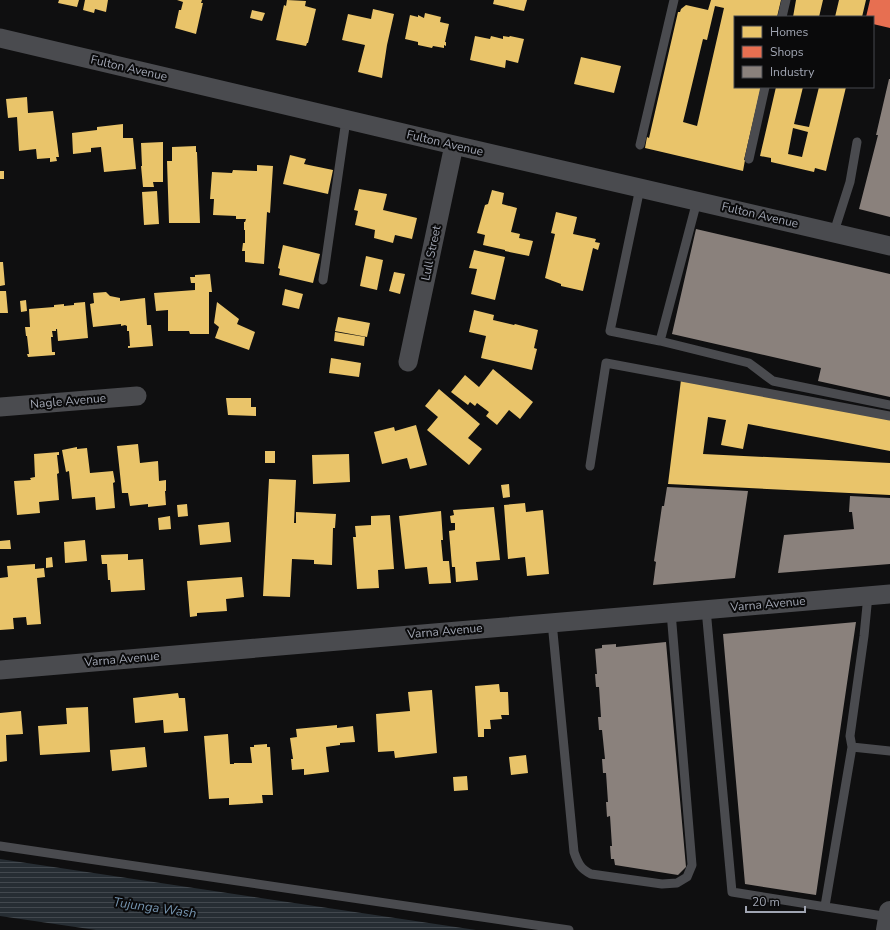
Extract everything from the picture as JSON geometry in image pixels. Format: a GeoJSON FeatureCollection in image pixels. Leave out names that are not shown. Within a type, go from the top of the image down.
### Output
{"type":"FeatureCollection","features":[{"type":"Feature","properties":{"kind":"street","name":"Fulton Avenue"},"geometry":{"type":"LineString","coordinates":[[0,38],[890,246]]}},
{"type":"Feature","properties":{"kind":"street","name":"Lull Street"},"geometry":{"type":"LineString","coordinates":[[408,362],[454,145]]}},
{"type":"Feature","properties":{"kind":"street","name":"Nagle Avenue"},"geometry":{"type":"LineString","coordinates":[[0,407],[137,396]]}},
{"type":"Feature","properties":{"kind":"street","name":"Varna Avenue"},"geometry":{"type":"LineString","coordinates":[[0,670],[890,594]]}},
{"type":"Feature","properties":{"kind":"lane"},"geometry":{"type":"LineString","coordinates":[[640,145],[674,0]]}},
{"type":"Feature","properties":{"kind":"lane"},"geometry":{"type":"LineString","coordinates":[[782,16],[786,0]]}},
{"type":"Feature","properties":{"kind":"lane"},"geometry":{"type":"LineString","coordinates":[[749,159],[765,88]]}},
{"type":"Feature","properties":{"kind":"lane"},"geometry":{"type":"LineString","coordinates":[[323,280],[346,120]]}},
{"type":"Feature","properties":{"kind":"lane"},"geometry":{"type":"LineString","coordinates":[[834,232],[850,182],[857,142]]}},
{"type":"Feature","properties":{"kind":"lane"},"geometry":{"type":"LineString","coordinates":[[640,188],[610,331],[660,340],[749,364],[773,381],[890,405]]}},
{"type":"Feature","properties":{"kind":"lane"},"geometry":{"type":"LineString","coordinates":[[660,340],[697,201]]}},
{"type":"Feature","properties":{"kind":"lane"},"geometry":{"type":"LineString","coordinates":[[590,466],[606,364],[890,416]]}},
{"type":"Feature","properties":{"kind":"lane"},"geometry":{"type":"LineString","coordinates":[[825,906],[852,747],[850,736],[864,636],[868,595]]}},
{"type":"Feature","properties":{"kind":"lane"},"geometry":{"type":"LineString","coordinates":[[706,609],[732,892],[825,906],[889,920]]}},
{"type":"Feature","properties":{"kind":"lane"},"geometry":{"type":"LineString","coordinates":[[552,622],[574,852],[577,863],[583,870],[591,874],[662,884],[677,883],[687,878],[692,865],[671,612]]}},
{"type":"Feature","properties":{"kind":"lane"},"geometry":{"type":"LineString","coordinates":[[852,747],[890,751]]}},
{"type":"Feature","properties":{"kind":"lane"},"geometry":{"type":"LineString","coordinates":[[0,846],[569,930]]}},
{"type":"Feature","properties":{"kind":"water","name":"Tujunga Wash"},"geometry":{"type":"Polygon","coordinates":[[[0,859],[476,930],[96,930],[0,916],[0,859]]]}},
{"type":"Feature","properties":{"kind":"building: Homes"},"geometry":{"type":"Polygon","coordinates":[[[59,0],[79,0],[77,7],[58,3],[59,0]]]}},
{"type":"Feature","properties":{"kind":"building: Homes"},"geometry":{"type":"Polygon","coordinates":[[[85,0],[108,0],[106,12],[95,9],[94,13],[83,10],[85,0]]]}},
{"type":"Feature","properties":{"kind":"building: Homes"},"geometry":{"type":"Polygon","coordinates":[[[177,0],[202,0],[201,3],[203,3],[196,34],[175,28],[179,10],[181,10],[183,2],[177,0]]]}},
{"type":"Feature","properties":{"kind":"building: Homes"},"geometry":{"type":"Polygon","coordinates":[[[287,0],[306,1],[305,6],[316,9],[306,46],[276,40],[284,5],[286,6],[287,0]]]}},
{"type":"Feature","properties":{"kind":"building: Homes"},"geometry":{"type":"Polygon","coordinates":[[[494,0],[527,0],[524,11],[493,4],[494,0]]]}},
{"type":"Feature","properties":{"kind":"building: Homes"},"geometry":{"type":"Polygon","coordinates":[[[711,0],[781,0],[777,16],[734,16],[734,88],[761,88],[744,160],[743,171],[645,148],[647,137],[649,138],[678,12],[680,12],[686,5],[708,10],[711,0]],[[715,6],[707,40],[703,39],[683,122],[697,126],[724,8],[715,6]]]}},
{"type":"Feature","properties":{"kind":"building: Homes"},"geometry":{"type":"Polygon","coordinates":[[[796,0],[823,0],[819,16],[793,16],[796,0]]]}},
{"type":"Feature","properties":{"kind":"building: Homes"},"geometry":{"type":"Polygon","coordinates":[[[839,0],[866,0],[862,16],[835,16],[839,0]]]}},
{"type":"Feature","properties":{"kind":"building: Homes"},"geometry":{"type":"Polygon","coordinates":[[[373,9],[394,14],[382,78],[358,72],[365,45],[342,40],[348,14],[371,19],[373,9]]]}},
{"type":"Feature","properties":{"kind":"building: Homes"},"geometry":{"type":"Polygon","coordinates":[[[252,10],[265,13],[262,21],[250,18],[252,10]]]}},
{"type":"Feature","properties":{"kind":"building: Homes"},"geometry":{"type":"Polygon","coordinates":[[[425,13],[441,17],[440,22],[449,24],[445,42],[446,46],[444,45],[444,48],[433,46],[432,48],[418,45],[418,42],[405,39],[410,15],[418,17],[418,15],[424,18],[425,13]]]}},
{"type":"Feature","properties":{"kind":"building: Homes"},"geometry":{"type":"Polygon","coordinates":[[[475,36],[490,39],[491,36],[503,39],[503,36],[510,36],[524,39],[518,63],[506,60],[505,68],[470,60],[475,36]]]}},
{"type":"Feature","properties":{"kind":"building: Homes"},"geometry":{"type":"Polygon","coordinates":[[[581,57],[621,66],[614,93],[574,84],[581,57]]]}},
{"type":"Feature","properties":{"kind":"building: Homes"},"geometry":{"type":"Polygon","coordinates":[[[776,88],[803,88],[794,124],[809,127],[819,88],[846,88],[826,171],[815,168],[814,172],[771,162],[771,158],[760,156],[776,88]],[[793,128],[788,154],[802,157],[808,132],[793,128]]]}},
{"type":"Feature","properties":{"kind":"building: Homes"},"geometry":{"type":"Polygon","coordinates":[[[27,97],[28,113],[53,111],[59,157],[56,157],[57,161],[50,162],[50,158],[37,159],[36,149],[19,151],[17,117],[8,118],[6,99],[27,97]]]}},
{"type":"Feature","properties":{"kind":"building: Homes"},"geometry":{"type":"Polygon","coordinates":[[[123,124],[123,138],[133,138],[136,169],[104,172],[101,147],[91,148],[91,152],[73,154],[72,133],[97,130],[97,127],[123,124]]]}},
{"type":"Feature","properties":{"kind":"building: Homes"},"geometry":{"type":"Polygon","coordinates":[[[163,142],[163,182],[153,182],[154,187],[143,187],[141,143],[163,142]]]}},
{"type":"Feature","properties":{"kind":"building: Homes"},"geometry":{"type":"Polygon","coordinates":[[[196,146],[200,223],[169,223],[167,161],[172,161],[172,147],[196,146]]]}},
{"type":"Feature","properties":{"kind":"building: Homes"},"geometry":{"type":"Polygon","coordinates":[[[290,155],[306,159],[304,164],[333,170],[328,194],[283,184],[290,155]]]}},
{"type":"Feature","properties":{"kind":"building: Homes"},"geometry":{"type":"Polygon","coordinates":[[[257,165],[273,166],[270,213],[267,212],[264,264],[245,262],[245,251],[242,251],[243,243],[245,243],[244,222],[246,219],[236,219],[236,216],[213,215],[214,199],[210,199],[212,172],[232,173],[233,170],[257,171],[257,165]]]}},
{"type":"Feature","properties":{"kind":"building: Homes"},"geometry":{"type":"Polygon","coordinates":[[[0,171],[4,171],[4,179],[0,179],[0,171]]]}},
{"type":"Feature","properties":{"kind":"building: Homes"},"geometry":{"type":"Polygon","coordinates":[[[359,189],[387,194],[383,210],[417,218],[412,239],[395,235],[393,243],[374,238],[375,230],[355,225],[358,211],[354,210],[359,189]]]}},
{"type":"Feature","properties":{"kind":"building: Homes"},"geometry":{"type":"Polygon","coordinates":[[[492,190],[504,193],[502,204],[517,208],[511,232],[520,234],[519,238],[533,241],[529,256],[483,245],[485,235],[477,233],[485,205],[488,204],[492,190]]]}},
{"type":"Feature","properties":{"kind":"building: Homes"},"geometry":{"type":"Polygon","coordinates":[[[157,191],[159,224],[144,225],[142,192],[157,191]]]}},
{"type":"Feature","properties":{"kind":"building: Homes"},"geometry":{"type":"Polygon","coordinates":[[[556,212],[577,217],[573,234],[596,239],[595,242],[600,243],[598,250],[593,248],[583,291],[561,286],[561,284],[545,278],[555,234],[551,233],[556,212]]]}},
{"type":"Feature","properties":{"kind":"building: Homes"},"geometry":{"type":"Polygon","coordinates":[[[283,245],[320,254],[313,283],[279,275],[280,269],[278,268],[283,245]]]}},
{"type":"Feature","properties":{"kind":"building: Homes"},"geometry":{"type":"Polygon","coordinates":[[[474,250],[505,257],[495,300],[471,294],[477,269],[469,268],[474,250]]]}},
{"type":"Feature","properties":{"kind":"building: Homes"},"geometry":{"type":"Polygon","coordinates":[[[366,256],[383,260],[377,290],[360,286],[366,256]]]}},
{"type":"Feature","properties":{"kind":"building: Homes"},"geometry":{"type":"Polygon","coordinates":[[[0,262],[3,262],[5,285],[0,286],[0,262]]]}},
{"type":"Feature","properties":{"kind":"building: Homes"},"geometry":{"type":"Polygon","coordinates":[[[394,272],[405,274],[400,294],[389,291],[394,272]]]}},
{"type":"Feature","properties":{"kind":"building: Homes"},"geometry":{"type":"Polygon","coordinates":[[[210,274],[212,292],[209,292],[209,334],[190,334],[189,331],[168,331],[168,310],[156,311],[154,293],[195,290],[195,283],[191,283],[190,277],[195,277],[195,275],[210,274]]]}},
{"type":"Feature","properties":{"kind":"building: Homes"},"geometry":{"type":"Polygon","coordinates":[[[285,289],[303,294],[299,309],[282,305],[285,289]]]}},
{"type":"Feature","properties":{"kind":"building: Homes"},"geometry":{"type":"Polygon","coordinates":[[[0,291],[6,291],[8,313],[0,313],[0,291]]]}},
{"type":"Feature","properties":{"kind":"building: Homes"},"geometry":{"type":"Polygon","coordinates":[[[106,292],[110,296],[120,298],[120,301],[145,298],[147,325],[151,325],[153,346],[128,348],[128,346],[130,346],[129,331],[127,331],[127,326],[125,325],[121,326],[121,324],[93,327],[90,304],[94,303],[93,293],[106,292]]]}},
{"type":"Feature","properties":{"kind":"building: Homes"},"geometry":{"type":"Polygon","coordinates":[[[26,300],[27,311],[21,312],[20,301],[26,300]]]}},
{"type":"Feature","properties":{"kind":"building: Homes"},"geometry":{"type":"Polygon","coordinates":[[[85,302],[88,338],[58,341],[56,329],[56,331],[52,331],[53,337],[51,337],[52,352],[55,352],[55,355],[28,357],[27,354],[29,354],[25,327],[30,327],[29,309],[54,307],[54,305],[64,304],[64,306],[74,305],[74,303],[85,302]]]}},
{"type":"Feature","properties":{"kind":"building: Homes"},"geometry":{"type":"Polygon","coordinates":[[[217,302],[239,319],[237,324],[255,332],[249,350],[215,338],[219,327],[214,323],[217,302]]]}},
{"type":"Feature","properties":{"kind":"building: Homes"},"geometry":{"type":"Polygon","coordinates":[[[474,310],[494,315],[493,320],[538,330],[534,348],[537,349],[532,370],[481,358],[486,336],[469,332],[474,310]]]}},
{"type":"Feature","properties":{"kind":"building: Homes"},"geometry":{"type":"Polygon","coordinates":[[[338,317],[370,323],[367,337],[335,331],[338,317]]]}},
{"type":"Feature","properties":{"kind":"building: Homes"},"geometry":{"type":"Polygon","coordinates":[[[335,332],[365,337],[364,346],[334,341],[335,332]]]}},
{"type":"Feature","properties":{"kind":"building: Homes"},"geometry":{"type":"Polygon","coordinates":[[[331,358],[361,363],[359,377],[329,373],[331,358]]]}},
{"type":"Feature","properties":{"kind":"building: Homes"},"geometry":{"type":"Polygon","coordinates":[[[493,369],[533,402],[520,419],[509,410],[497,425],[486,416],[489,412],[477,403],[475,406],[470,402],[468,405],[451,392],[465,375],[479,387],[493,369]]]}},
{"type":"Feature","properties":{"kind":"building: Homes"},"geometry":{"type":"Polygon","coordinates":[[[681,380],[890,418],[890,451],[748,424],[743,449],[721,445],[726,420],[708,417],[703,454],[890,463],[890,495],[668,484],[681,380]]]}},
{"type":"Feature","properties":{"kind":"building: Homes"},"geometry":{"type":"Polygon","coordinates":[[[439,389],[480,424],[468,438],[482,449],[469,465],[427,430],[438,417],[425,406],[439,389]]]}},
{"type":"Feature","properties":{"kind":"building: Homes"},"geometry":{"type":"Polygon","coordinates":[[[226,398],[251,398],[251,407],[256,407],[256,416],[228,415],[226,398]]]}},
{"type":"Feature","properties":{"kind":"building: Homes"},"geometry":{"type":"Polygon","coordinates":[[[416,425],[427,465],[410,469],[407,458],[382,464],[374,432],[394,427],[395,431],[416,425]]]}},
{"type":"Feature","properties":{"kind":"building: Homes"},"geometry":{"type":"Polygon","coordinates":[[[138,444],[140,463],[158,461],[159,481],[166,480],[166,505],[148,507],[148,504],[130,506],[128,493],[122,493],[117,446],[138,444]]]}},
{"type":"Feature","properties":{"kind":"building: Homes"},"geometry":{"type":"Polygon","coordinates":[[[77,447],[77,449],[87,448],[90,473],[113,471],[115,482],[113,483],[115,508],[96,510],[95,497],[72,499],[69,471],[66,472],[62,450],[77,447]]]}},
{"type":"Feature","properties":{"kind":"building: Homes"},"geometry":{"type":"Polygon","coordinates":[[[265,451],[275,451],[275,463],[265,463],[265,451]]]}},
{"type":"Feature","properties":{"kind":"building: Homes"},"geometry":{"type":"Polygon","coordinates":[[[59,452],[59,455],[57,455],[59,473],[57,474],[59,500],[39,502],[40,513],[17,515],[14,481],[31,480],[30,478],[35,477],[34,454],[59,452]]]}},
{"type":"Feature","properties":{"kind":"building: Homes"},"geometry":{"type":"Polygon","coordinates":[[[349,454],[350,482],[313,484],[312,455],[349,454]]]}},
{"type":"Feature","properties":{"kind":"building: Homes"},"geometry":{"type":"Polygon","coordinates":[[[269,479],[296,480],[294,523],[296,523],[296,512],[336,514],[335,528],[333,528],[332,565],[314,564],[314,560],[292,559],[290,597],[263,596],[269,479]]]}},
{"type":"Feature","properties":{"kind":"building: Homes"},"geometry":{"type":"Polygon","coordinates":[[[509,484],[510,497],[503,498],[501,485],[509,484]]]}},
{"type":"Feature","properties":{"kind":"building: Homes"},"geometry":{"type":"Polygon","coordinates":[[[525,503],[526,512],[543,510],[549,574],[527,576],[525,557],[508,559],[504,505],[525,503]]]}},
{"type":"Feature","properties":{"kind":"building: Homes"},"geometry":{"type":"Polygon","coordinates":[[[187,504],[188,516],[178,517],[177,505],[187,504]]]}},
{"type":"Feature","properties":{"kind":"building: Homes"},"geometry":{"type":"Polygon","coordinates":[[[494,507],[500,560],[476,562],[478,580],[456,582],[455,567],[452,567],[449,531],[455,530],[455,523],[451,523],[450,516],[454,515],[453,510],[494,507]]]}},
{"type":"Feature","properties":{"kind":"building: Homes"},"geometry":{"type":"Polygon","coordinates":[[[441,511],[443,561],[449,561],[451,583],[429,584],[427,567],[405,569],[399,516],[441,511]]]}},
{"type":"Feature","properties":{"kind":"building: Homes"},"geometry":{"type":"Polygon","coordinates":[[[390,515],[394,569],[378,570],[379,588],[357,589],[353,537],[356,537],[355,526],[371,525],[371,516],[390,515]]]}},
{"type":"Feature","properties":{"kind":"building: Homes"},"geometry":{"type":"Polygon","coordinates":[[[170,516],[171,529],[159,530],[158,518],[170,516]]]}},
{"type":"Feature","properties":{"kind":"building: Homes"},"geometry":{"type":"Polygon","coordinates":[[[229,522],[231,542],[200,545],[198,525],[229,522]]]}},
{"type":"Feature","properties":{"kind":"building: Homes"},"geometry":{"type":"Polygon","coordinates":[[[10,540],[11,549],[0,549],[0,541],[10,540]]]}},
{"type":"Feature","properties":{"kind":"building: Homes"},"geometry":{"type":"Polygon","coordinates":[[[85,540],[87,561],[65,563],[64,542],[85,540]]]}},
{"type":"Feature","properties":{"kind":"building: Homes"},"geometry":{"type":"Polygon","coordinates":[[[128,554],[128,560],[143,559],[145,590],[111,592],[110,580],[108,580],[107,564],[102,564],[101,555],[128,554]]]}},
{"type":"Feature","properties":{"kind":"building: Homes"},"geometry":{"type":"Polygon","coordinates":[[[52,557],[53,567],[46,568],[46,558],[52,557]]]}},
{"type":"Feature","properties":{"kind":"building: Homes"},"geometry":{"type":"Polygon","coordinates":[[[35,564],[35,569],[44,568],[45,577],[37,578],[41,624],[27,625],[26,617],[13,618],[14,629],[0,630],[0,578],[8,577],[7,566],[35,564]]]}},
{"type":"Feature","properties":{"kind":"building: Homes"},"geometry":{"type":"Polygon","coordinates":[[[242,577],[244,597],[226,599],[227,611],[197,613],[197,616],[190,617],[187,581],[242,577]]]}},
{"type":"Feature","properties":{"kind":"building: Homes"},"geometry":{"type":"Polygon","coordinates":[[[499,684],[500,692],[508,692],[509,715],[501,715],[502,719],[490,720],[491,729],[484,729],[484,737],[478,737],[475,686],[499,684]]]}},
{"type":"Feature","properties":{"kind":"building: Homes"},"geometry":{"type":"Polygon","coordinates":[[[432,690],[437,753],[395,758],[394,751],[378,752],[376,714],[410,711],[408,692],[432,690]]]}},
{"type":"Feature","properties":{"kind":"building: Homes"},"geometry":{"type":"Polygon","coordinates":[[[178,693],[179,698],[185,698],[188,731],[164,733],[163,720],[135,723],[133,698],[178,693]]]}},
{"type":"Feature","properties":{"kind":"building: Homes"},"geometry":{"type":"Polygon","coordinates":[[[88,707],[90,752],[40,755],[38,726],[67,724],[66,708],[88,707]]]}},
{"type":"Feature","properties":{"kind":"building: Homes"},"geometry":{"type":"Polygon","coordinates":[[[21,711],[23,734],[6,735],[7,761],[0,762],[0,713],[21,711]]]}},
{"type":"Feature","properties":{"kind":"building: Homes"},"geometry":{"type":"Polygon","coordinates":[[[337,725],[337,728],[353,726],[355,742],[340,743],[340,745],[326,747],[329,772],[304,775],[304,769],[292,770],[291,759],[293,759],[290,738],[297,737],[296,729],[337,725]]]}},
{"type":"Feature","properties":{"kind":"building: Homes"},"geometry":{"type":"Polygon","coordinates":[[[228,734],[230,764],[252,763],[250,747],[254,747],[254,745],[267,744],[267,747],[270,747],[273,795],[262,795],[263,803],[229,805],[229,798],[209,799],[204,736],[228,734]]]}},
{"type":"Feature","properties":{"kind":"building: Homes"},"geometry":{"type":"Polygon","coordinates":[[[145,747],[147,767],[112,771],[110,750],[145,747]]]}},
{"type":"Feature","properties":{"kind":"building: Homes"},"geometry":{"type":"Polygon","coordinates":[[[526,755],[528,773],[511,775],[509,757],[526,755]]]}},
{"type":"Feature","properties":{"kind":"building: Homes"},"geometry":{"type":"Polygon","coordinates":[[[467,776],[468,790],[454,791],[453,777],[467,776]]]}},
{"type":"Feature","properties":{"kind":"building: Shops"},"geometry":{"type":"Polygon","coordinates":[[[870,0],[890,0],[890,28],[874,24],[874,16],[866,16],[870,0]]]}},
{"type":"Feature","properties":{"kind":"building: Industry"},"geometry":{"type":"Polygon","coordinates":[[[889,79],[890,217],[859,209],[878,135],[876,135],[889,79]]]}},
{"type":"Feature","properties":{"kind":"building: Industry"},"geometry":{"type":"Polygon","coordinates":[[[696,229],[890,274],[890,397],[818,381],[821,368],[672,334],[696,229]]]}},
{"type":"Feature","properties":{"kind":"building: Industry"},"geometry":{"type":"Polygon","coordinates":[[[667,487],[748,491],[735,578],[653,585],[656,562],[654,561],[662,506],[664,506],[667,487]]]}},
{"type":"Feature","properties":{"kind":"building: Industry"},"geometry":{"type":"Polygon","coordinates":[[[850,496],[890,498],[890,564],[778,573],[784,535],[854,529],[852,512],[849,512],[850,496]]]}},
{"type":"Feature","properties":{"kind":"building: Industry"},"geometry":{"type":"Polygon","coordinates":[[[856,622],[816,895],[745,884],[723,634],[856,622]]]}},
{"type":"Feature","properties":{"kind":"building: Industry"},"geometry":{"type":"Polygon","coordinates":[[[666,642],[686,867],[678,875],[615,865],[614,859],[611,859],[610,846],[612,846],[610,816],[607,817],[606,802],[608,802],[606,773],[603,773],[602,759],[605,759],[602,730],[599,730],[598,717],[601,717],[599,687],[596,687],[595,674],[597,674],[595,649],[602,648],[602,645],[616,644],[616,647],[666,642]]]}}]}
